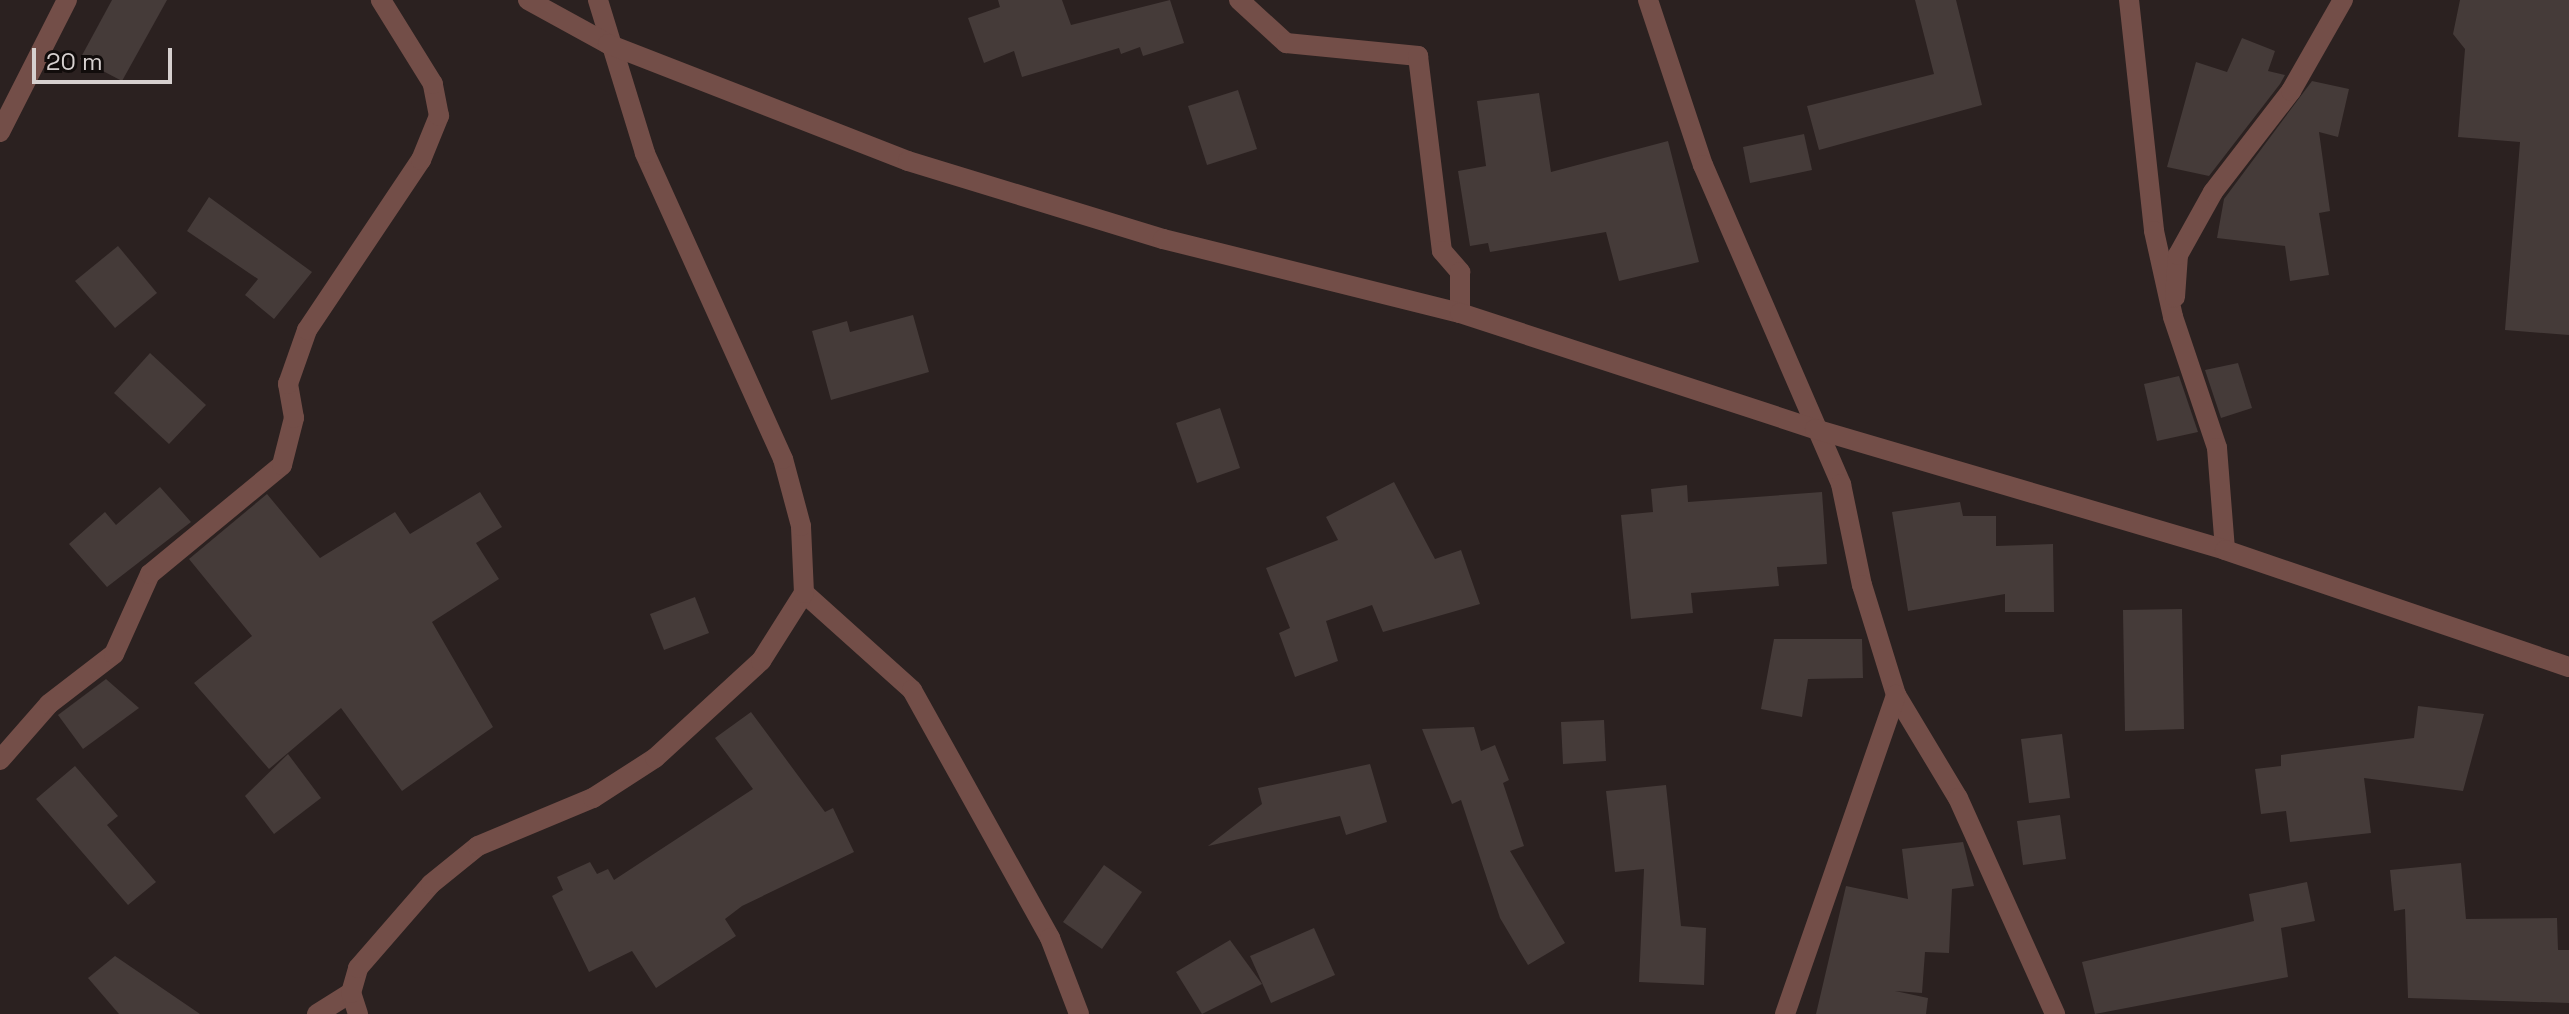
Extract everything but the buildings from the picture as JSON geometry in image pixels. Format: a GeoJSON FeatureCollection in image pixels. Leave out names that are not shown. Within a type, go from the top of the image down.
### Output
{"type":"FeatureCollection","features":[{"type":"Feature","properties":{"kind":"street"},"geometry":{"type":"LineString","coordinates":[[0,132],[67,0]]}},
{"type":"Feature","properties":{"kind":"street"},"geometry":{"type":"LineString","coordinates":[[0,760],[49,704],[114,654],[123,619],[150,574],[282,465],[294,418],[288,384],[307,330],[421,160],[439,116],[433,84],[381,0]]}},
{"type":"Feature","properties":{"kind":"street"},"geometry":{"type":"LineString","coordinates":[[528,0],[608,44],[908,161],[1163,239],[1460,313],[1815,429],[2225,550],[2569,667]]}},
{"type":"Feature","properties":{"kind":"street"},"geometry":{"type":"LineString","coordinates":[[358,1014],[351,993],[358,968],[431,884],[478,846],[593,798],[655,758],[761,661],[804,593],[801,526],[783,459],[645,153],[608,44],[598,0]]}},
{"type":"Feature","properties":{"kind":"street"},"geometry":{"type":"LineString","coordinates":[[1239,0],[1286,43],[1418,56],[1442,251],[1460,272],[1460,313]]}},
{"type":"Feature","properties":{"kind":"street"},"geometry":{"type":"LineString","coordinates":[[1648,0],[1703,165],[1841,484],[1862,585],[1896,695],[1958,798],[2055,1014]]}},
{"type":"Feature","properties":{"kind":"street"},"geometry":{"type":"LineString","coordinates":[[2129,0],[2154,231],[2173,317],[2217,448],[2225,550]]}},
{"type":"Feature","properties":{"kind":"street"},"geometry":{"type":"LineString","coordinates":[[2173,317],[2178,255],[2343,0]]}},
{"type":"Feature","properties":{"kind":"street"},"geometry":{"type":"LineString","coordinates":[[804,593],[912,690],[1050,938],[1079,1014]]}},
{"type":"Feature","properties":{"kind":"street"},"geometry":{"type":"LineString","coordinates":[[1785,1014],[1896,695]]}},
{"type":"Feature","properties":{"kind":"street"},"geometry":{"type":"LineString","coordinates":[[317,1014],[351,993]]}}]}
